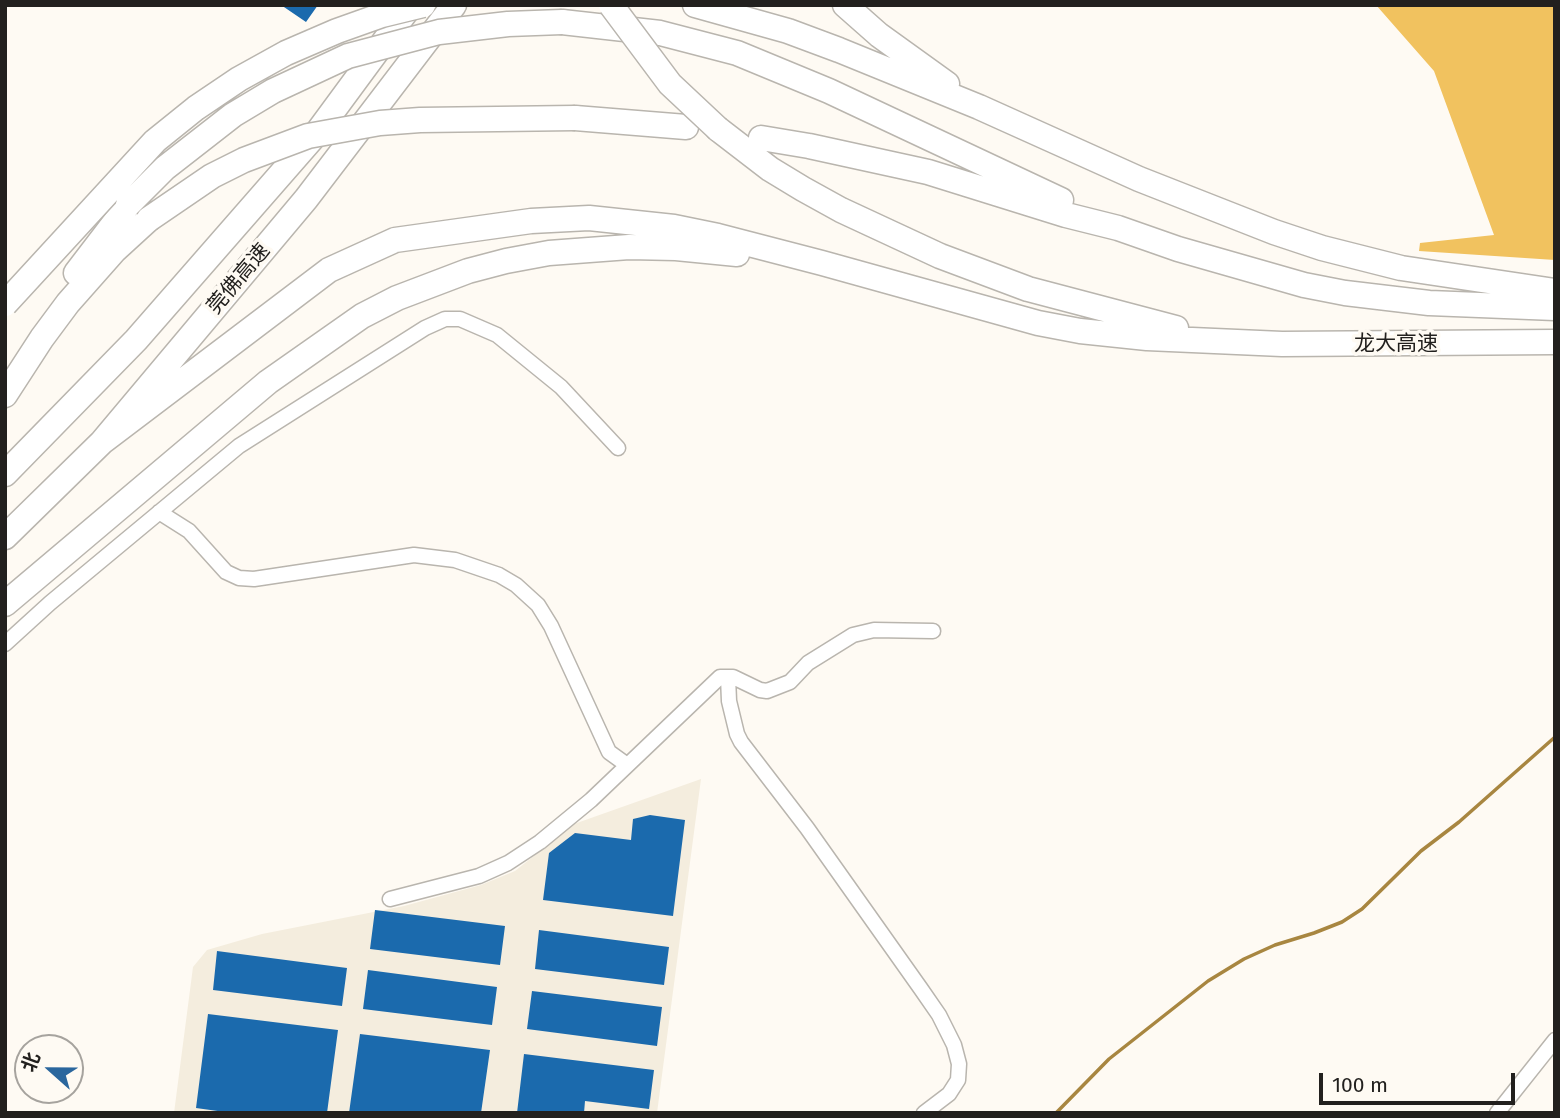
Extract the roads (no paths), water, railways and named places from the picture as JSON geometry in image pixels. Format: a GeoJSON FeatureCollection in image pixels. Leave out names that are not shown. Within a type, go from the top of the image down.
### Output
{"type":"FeatureCollection","features":[{"type":"Feature","properties":{"kind":"highway","name":"莞佛高速"},"geometry":{"type":"LineString","coordinates":[[5,474],[136,340],[316,134],[411,5]]}},
{"type":"Feature","properties":{"kind":"highway"},"geometry":{"type":"LineString","coordinates":[[5,304],[155,141],[196,108],[286,52],[382,15],[423,5]]}},
{"type":"Feature","properties":{"kind":"highway","name":"莞佛高速"},"geometry":{"type":"LineString","coordinates":[[5,537],[102,442],[306,200],[454,5]]}},
{"type":"Feature","properties":{"kind":"highway"},"geometry":{"type":"LineString","coordinates":[[611,5],[670,84],[718,129],[803,190],[940,256],[987,275],[1074,303],[1237,341]]}},
{"type":"Feature","properties":{"kind":"highway"},"geometry":{"type":"LineString","coordinates":[[695,5],[789,32],[979,107],[1082,155],[1221,213],[1322,248],[1401,268],[1555,291]]}},
{"type":"Feature","properties":{"kind":"highway"},"geometry":{"type":"LineString","coordinates":[[845,5],[879,35],[979,107]]}},
{"type":"Feature","properties":{"kind":"highway"},"geometry":{"type":"LineString","coordinates":[[19,373],[72,279],[128,205],[164,168],[233,115],[273,91],[348,56],[439,32],[508,23],[562,22],[660,33],[700,42],[770,65],[881,114],[1118,228]]}},
{"type":"Feature","properties":{"kind":"highway"},"geometry":{"type":"LineString","coordinates":[[5,395],[68,303],[114,251],[149,219],[212,176],[244,160],[308,136],[420,120],[575,118],[686,127]]}},
{"type":"Feature","properties":{"kind":"highway"},"geometry":{"type":"LineString","coordinates":[[761,138],[928,172],[1304,285],[1429,303],[1555,308]]}},
{"type":"Feature","properties":{"kind":"highway"},"geometry":{"type":"LineString","coordinates":[[102,442],[329,270],[395,240],[531,221],[589,218],[634,221],[685,229],[1070,329],[1147,338],[1237,341]]}},
{"type":"Feature","properties":{"kind":"highway"},"geometry":{"type":"LineString","coordinates":[[5,604],[205,433],[296,360],[362,316],[427,285],[506,261],[590,249],[676,248],[822,263]]}},
{"type":"Feature","properties":{"kind":"highway","name":"龙大高速"},"geometry":{"type":"LineString","coordinates":[[1237,341],[1293,345],[1555,342]]}},
{"type":"Feature","properties":{"kind":"street"},"geometry":{"type":"LineString","coordinates":[[5,644],[50,603],[239,446],[425,328],[445,319],[460,319],[497,335],[561,387],[618,448]]}},
{"type":"Feature","properties":{"kind":"street"},"geometry":{"type":"LineString","coordinates":[[159,512],[189,531],[226,572],[239,578],[254,579],[414,555],[455,560],[499,575],[516,585],[538,605],[551,626],[609,752],[627,765]]}},
{"type":"Feature","properties":{"kind":"street"},"geometry":{"type":"LineString","coordinates":[[390,899],[479,876],[508,863],[574,815],[720,677],[743,680],[767,691],[790,682],[819,656],[864,631],[933,631]]}},
{"type":"Feature","properties":{"kind":"street"},"geometry":{"type":"LineString","coordinates":[[728,677],[729,701],[741,742],[814,837],[921,989],[939,1015],[954,1045],[959,1064],[958,1080],[949,1094],[924,1113]]}},
{"type":"Feature","properties":{"kind":"street"},"geometry":{"type":"LineString","coordinates":[[1497,1113],[1555,1040]]}},
{"type":"Feature","properties":{"kind":"waterway"},"geometry":{"type":"LineString","coordinates":[[1056,1113],[1109,1059],[1208,981],[1244,959],[1275,945],[1342,922],[1362,909],[1421,851],[1459,822],[1555,737]]}}]}
